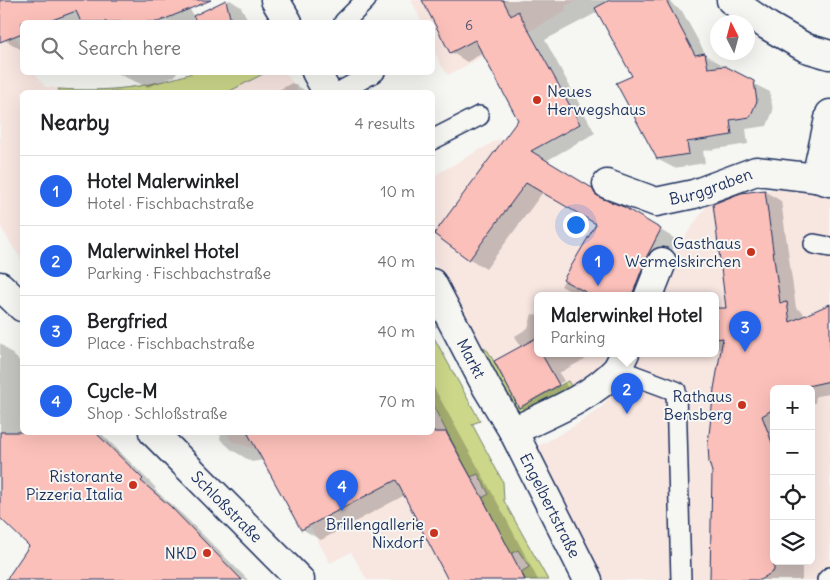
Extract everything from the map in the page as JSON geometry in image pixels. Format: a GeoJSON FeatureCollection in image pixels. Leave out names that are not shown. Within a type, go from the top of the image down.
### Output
{"type":"FeatureCollection","features":[{"type":"Feature","properties":{"kind":"street"},"geometry":{"type":"LineString","coordinates":[[276,0],[287,20]]}},
{"type":"Feature","properties":{"kind":"street"},"geometry":{"type":"LineString","coordinates":[[731,0],[768,26],[806,48],[830,55]]}},
{"type":"Feature","properties":{"kind":"street"},"geometry":{"type":"LineString","coordinates":[[318,75],[326,90]]}},
{"type":"Feature","properties":{"kind":"street","name":"Burggraben"},"geometry":{"type":"LineString","coordinates":[[607,184],[656,202],[694,194],[756,171],[823,180],[830,114]]}},
{"type":"Feature","properties":{"kind":"street"},"geometry":{"type":"LineString","coordinates":[[650,292],[662,262]]}},
{"type":"Feature","properties":{"kind":"street"},"geometry":{"type":"LineString","coordinates":[[0,286],[20,305]]}},
{"type":"Feature","properties":{"kind":"street","name":"Markt"},"geometry":{"type":"LineString","coordinates":[[435,289],[487,388],[513,431]]}},
{"type":"Feature","properties":{"kind":"street"},"geometry":{"type":"LineString","coordinates":[[513,431],[577,399],[596,387],[621,361]]}},
{"type":"Feature","properties":{"kind":"street","name":"Engelbertstraße"},"geometry":{"type":"LineString","coordinates":[[513,431],[588,580]]}},
{"type":"Feature","properties":{"kind":"street","name":"Schloßstraße"},"geometry":{"type":"LineString","coordinates":[[156,435],[300,580]]}},
{"type":"Feature","properties":{"kind":"lane"},"geometry":{"type":"LineString","coordinates":[[346,20],[366,0]]}},
{"type":"Feature","properties":{"kind":"lane"},"geometry":{"type":"LineString","coordinates":[[343,90],[370,75]]}},
{"type":"Feature","properties":{"kind":"lane"},"geometry":{"type":"LineString","coordinates":[[435,138],[479,116]]}},
{"type":"Feature","properties":{"kind":"lane"},"geometry":{"type":"LineString","coordinates":[[621,361],[676,391],[681,580]]}},
{"type":"Feature","properties":{"kind":"lane"},"geometry":{"type":"LineString","coordinates":[[827,580],[830,577]]}},
{"type":"Feature","properties":{"kind":"shaded area"},"geometry":{"type":"Polygon","coordinates":[[[411,0],[578,0],[565,6],[567,11],[448,75],[435,52],[435,20],[421,20],[411,0]]]}},
{"type":"Feature","properties":{"kind":"shaded area"},"geometry":{"type":"Polygon","coordinates":[[[0,31],[4,41],[15,37],[20,46],[20,75],[36,75],[45,87],[78,90],[20,90],[20,258],[0,226],[0,31]]]}},
{"type":"Feature","properties":{"kind":"shaded area"},"geometry":{"type":"Polygon","coordinates":[[[188,75],[288,75],[297,90],[106,90],[124,89],[188,75]]]}},
{"type":"Feature","properties":{"kind":"shaded area"},"geometry":{"type":"Polygon","coordinates":[[[499,139],[661,230],[633,292],[534,292],[534,357],[604,357],[591,377],[574,391],[568,381],[519,408],[478,348],[435,264],[435,175],[499,139]]]}},
{"type":"Feature","properties":{"kind":"shaded area"},"geometry":{"type":"Polygon","coordinates":[[[775,189],[830,193],[830,580],[599,580],[533,457],[537,447],[578,424],[603,406],[634,357],[719,357],[719,292],[660,292],[679,245],[713,197],[775,189]]]}},
{"type":"Feature","properties":{"kind":"shaded area"},"geometry":{"type":"Polygon","coordinates":[[[435,410],[471,477],[478,474],[489,494],[482,498],[511,554],[518,550],[529,568],[522,572],[526,580],[367,580],[351,552],[330,563],[310,526],[301,531],[255,449],[231,441],[228,435],[435,435],[435,410]]]}},
{"type":"Feature","properties":{"kind":"green space"},"geometry":{"type":"Polygon","coordinates":[[[184,75],[261,75],[232,90],[94,90],[127,88],[184,75]]]}},
{"type":"Feature","properties":{"kind":"green space"},"geometry":{"type":"Polygon","coordinates":[[[58,89],[94,90],[59,90],[58,89]]]}},
{"type":"Feature","properties":{"kind":"green space"},"geometry":{"type":"Polygon","coordinates":[[[435,339],[480,421],[472,424],[503,482],[504,501],[548,580],[526,580],[521,572],[529,567],[518,550],[511,554],[482,498],[489,494],[478,474],[471,477],[435,410],[435,339]]]}},
{"type":"Feature","properties":{"kind":"green space"},"geometry":{"type":"Polygon","coordinates":[[[481,346],[488,351],[519,408],[568,381],[574,391],[533,414],[512,414],[478,348],[481,346]]]}},
{"type":"Feature","properties":{"kind":"building"},"geometry":{"type":"Polygon","coordinates":[[[0,0],[211,0],[163,20],[80,20],[76,11],[52,20],[20,20],[20,34],[0,42],[0,0]]]}},
{"type":"Feature","properties":{"kind":"building"},"geometry":{"type":"Polygon","coordinates":[[[226,0],[231,20],[196,20],[193,16],[226,0]]]}},
{"type":"Feature","properties":{"kind":"building"},"geometry":{"type":"Polygon","coordinates":[[[422,0],[503,0],[511,16],[518,11],[580,124],[531,151],[592,188],[595,194],[601,198],[624,207],[661,229],[647,256],[633,292],[585,292],[563,280],[596,224],[526,183],[469,260],[435,235],[518,120],[475,40],[450,53],[435,25],[435,20],[433,20],[422,0]]]}},
{"type":"Feature","properties":{"kind":"building"},"geometry":{"type":"Polygon","coordinates":[[[610,0],[666,0],[695,55],[705,53],[708,68],[725,66],[754,81],[757,101],[750,117],[730,120],[732,135],[687,142],[689,154],[657,159],[616,83],[632,76],[595,8],[610,0]]]}},
{"type":"Feature","properties":{"kind":"building"},"geometry":{"type":"Polygon","coordinates":[[[765,190],[780,303],[787,302],[790,322],[830,304],[830,381],[812,385],[770,385],[770,411],[762,416],[770,437],[770,565],[774,565],[774,571],[760,580],[710,580],[712,472],[709,462],[708,444],[714,389],[723,338],[719,339],[719,308],[726,308],[713,204],[741,193],[765,190]]]}},
{"type":"Feature","properties":{"kind":"building"},"geometry":{"type":"Polygon","coordinates":[[[534,339],[534,357],[543,357],[559,385],[519,408],[494,361],[534,339]]]}},
{"type":"Feature","properties":{"kind":"building"},"geometry":{"type":"Polygon","coordinates":[[[0,432],[20,432],[20,435],[98,435],[143,479],[141,481],[170,506],[242,580],[6,580],[29,546],[0,518],[0,432]]]}},
{"type":"Feature","properties":{"kind":"building"},"geometry":{"type":"Polygon","coordinates":[[[435,432],[446,432],[525,580],[448,580],[396,480],[301,530],[249,435],[435,435],[435,432]]]}},
{"type":"Feature","properties":{"kind":"place","name":"Neues Herwegshaus"},"geometry":{"type":"Point","coordinates":[537,100]}},
{"type":"Feature","properties":{"kind":"place","name":"Gasthaus Wermelskirchen"},"geometry":{"type":"Point","coordinates":[751,252]}},
{"type":"Feature","properties":{"kind":"place","name":"Hotel Malerwinkel"},"geometry":{"type":"Point","coordinates":[598,286]}},
{"type":"Feature","properties":{"kind":"place","name":"Bergfried"},"geometry":{"type":"Point","coordinates":[745,352]}},
{"type":"Feature","properties":{"kind":"place","name":"Rathaus Bensberg"},"geometry":{"type":"Point","coordinates":[742,405]}},
{"type":"Feature","properties":{"kind":"place","name":"Malerwinkel Hotel"},"geometry":{"type":"Point","coordinates":[627,414]}},
{"type":"Feature","properties":{"kind":"place","name":"Ristorante Pizzeria Italia"},"geometry":{"type":"Point","coordinates":[133,485]}},
{"type":"Feature","properties":{"kind":"place","name":"Cycle-M"},"geometry":{"type":"Point","coordinates":[342,511]}},
{"type":"Feature","properties":{"kind":"place","name":"Brillengallerie Nixdorf"},"geometry":{"type":"Point","coordinates":[434,533]}},
{"type":"Feature","properties":{"kind":"place","name":"NKD"},"geometry":{"type":"Point","coordinates":[207,553]}}]}
